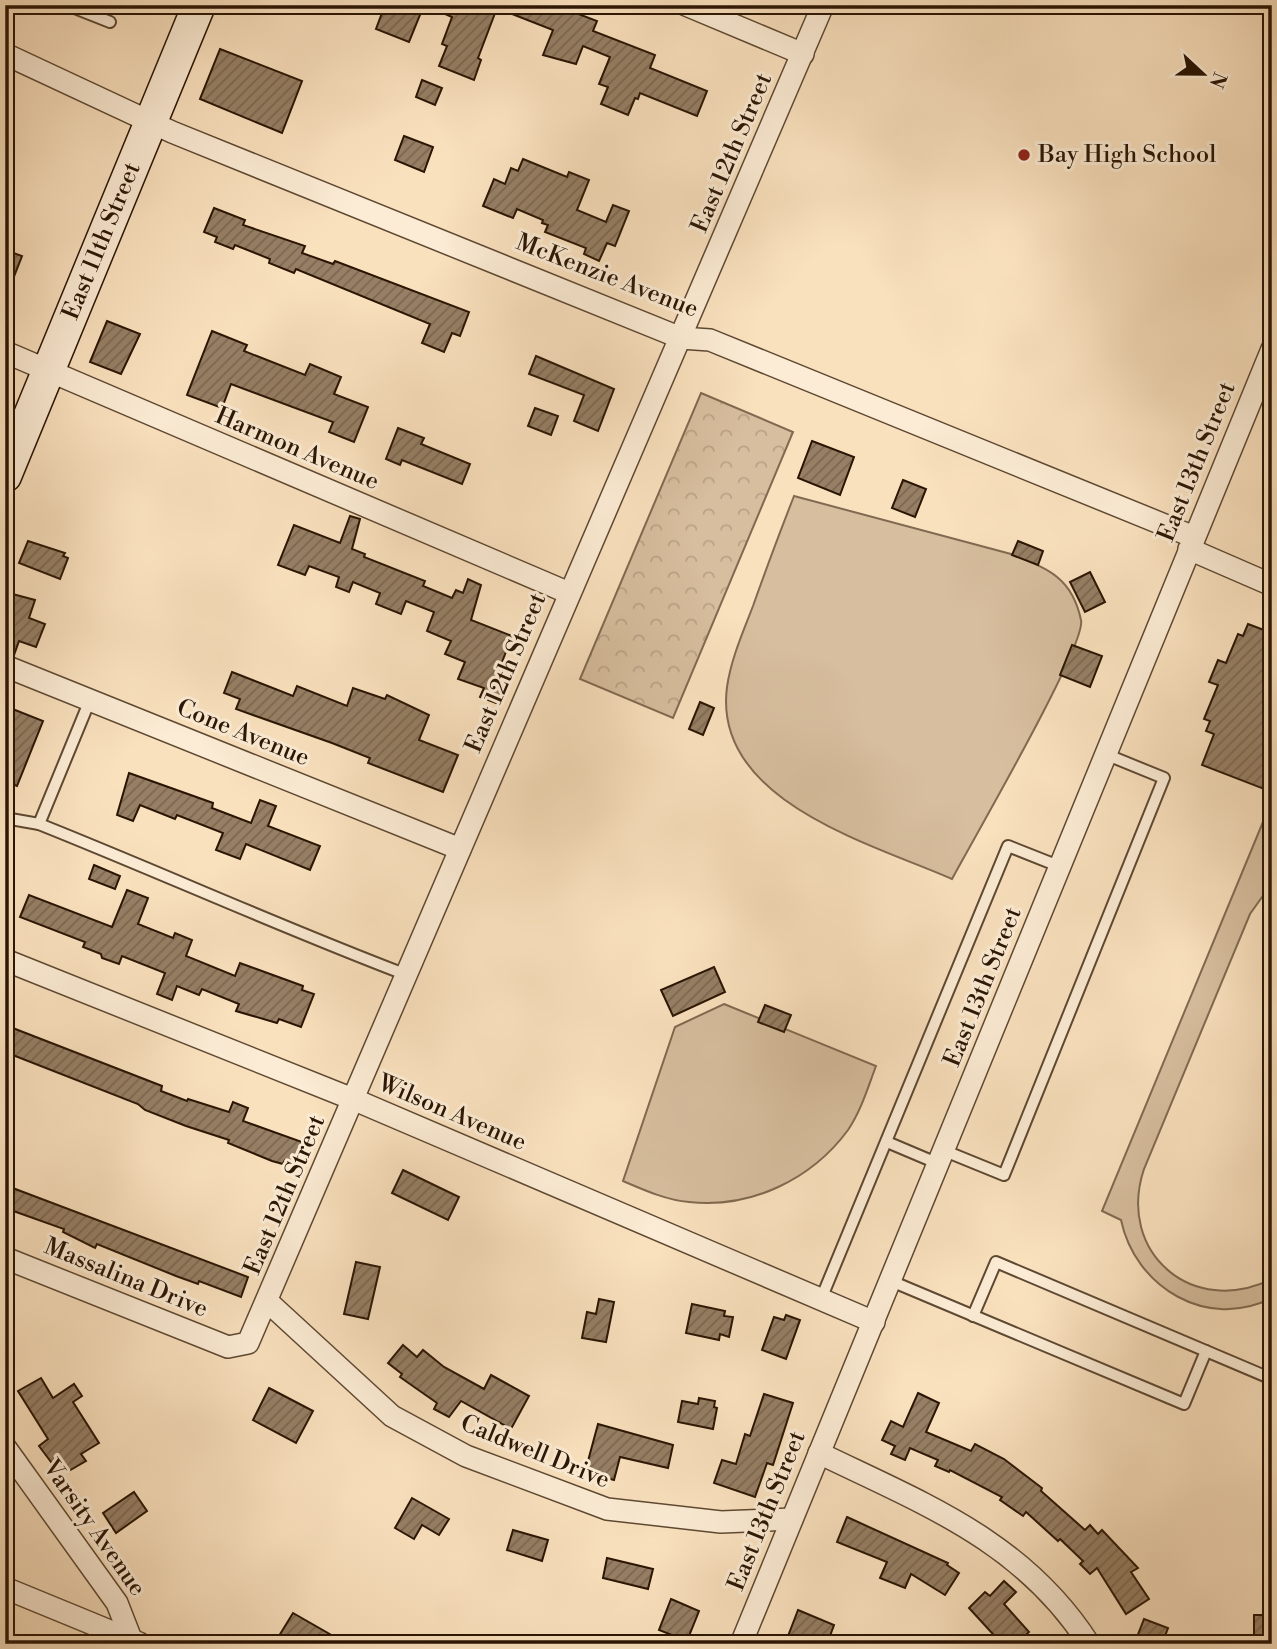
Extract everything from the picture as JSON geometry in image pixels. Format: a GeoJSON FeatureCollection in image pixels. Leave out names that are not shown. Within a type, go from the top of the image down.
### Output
{"type":"FeatureCollection","features":[{"type":"Feature","properties":{"kind":"main road","name":"East 11th Street"},"geometry":{"type":"LineString","coordinates":[[5,477],[199,5]]}},
{"type":"Feature","properties":{"kind":"street"},"geometry":{"type":"LineString","coordinates":[[686,5],[803,54]]}},
{"type":"Feature","properties":{"kind":"street","name":"East 12th Street"},"geometry":{"type":"LineString","coordinates":[[228,1347],[248,1343],[268,1302],[569,593],[823,5]]}},
{"type":"Feature","properties":{"kind":"street","name":"McKenzie Avenue"},"geometry":{"type":"LineString","coordinates":[[5,54],[151,122],[681,338],[710,340],[1192,543],[1272,584]]}},
{"type":"Feature","properties":{"kind":"street","name":"East 13th Street"},"geometry":{"type":"LineString","coordinates":[[741,1644],[1272,349]]}},
{"type":"Feature","properties":{"kind":"street","name":"Harmon Avenue"},"geometry":{"type":"LineString","coordinates":[[5,352],[569,593]]}},
{"type":"Feature","properties":{"kind":"street","name":"Cone Avenue"},"geometry":{"type":"LineString","coordinates":[[5,666],[460,849]]}},
{"type":"Feature","properties":{"kind":"street","name":"Wilson Avenue"},"geometry":{"type":"LineString","coordinates":[[5,960],[355,1100],[874,1322]]}},
{"type":"Feature","properties":{"kind":"street","name":"Massalina Drive"},"geometry":{"type":"LineString","coordinates":[[5,1258],[228,1347]]}},
{"type":"Feature","properties":{"kind":"street","name":"Caldwell Drive"},"geometry":{"type":"LineString","coordinates":[[268,1302],[392,1416],[466,1456],[607,1509],[721,1522],[792,1519]]}},
{"type":"Feature","properties":{"kind":"street","name":"Varsity Avenue"},"geometry":{"type":"LineString","coordinates":[[5,1447],[117,1603],[136,1643]]}},
{"type":"Feature","properties":{"kind":"street"},"geometry":{"type":"LineString","coordinates":[[819,1453],[946,1514],[997,1545],[1045,1588],[1089,1644]]}},
{"type":"Feature","properties":{"kind":"street"},"geometry":{"type":"LineString","coordinates":[[5,1588],[136,1643]]}},
{"type":"Feature","properties":{"kind":"lane"},"geometry":{"type":"LineString","coordinates":[[67,5],[110,22]]}},
{"type":"Feature","properties":{"kind":"lane"},"geometry":{"type":"LineString","coordinates":[[39,824],[90,700]]}},
{"type":"Feature","properties":{"kind":"lane"},"geometry":{"type":"LineString","coordinates":[[887,1142],[1004,1175],[1164,778],[1105,754]]}},
{"type":"Feature","properties":{"kind":"lane"},"geometry":{"type":"LineString","coordinates":[[5,818],[39,824],[186,883],[323,944],[407,975]]}},
{"type":"Feature","properties":{"kind":"lane"},"geometry":{"type":"LineString","coordinates":[[821,1299],[1008,846],[1061,867]]}},
{"type":"Feature","properties":{"kind":"lane"},"geometry":{"type":"LineString","coordinates":[[973,1316],[996,1262],[1272,1379]]}},
{"type":"Feature","properties":{"kind":"lane"},"geometry":{"type":"LineString","coordinates":[[891,1281],[1184,1404],[1206,1351]]}},
{"type":"Feature","properties":{"kind":"green space"},"geometry":{"type":"Polygon","coordinates":[[[701,393],[793,432],[673,718],[580,679],[701,393]]]}},
{"type":"Feature","properties":{"kind":"green space"},"geometry":{"type":"Polygon","coordinates":[[[794,496],[1011,554],[1056,576],[1065,584],[1077,605],[1081,620],[1078,637],[1066,666],[952,879],[842,833],[804,813],[771,789],[745,760],[729,727],[727,687],[731,666],[794,496]]]}},
{"type":"Feature","properties":{"kind":"green space"},"geometry":{"type":"Polygon","coordinates":[[[1270,805],[1272,883],[1250,914],[1144,1169],[1138,1199],[1141,1227],[1151,1251],[1168,1270],[1189,1283],[1215,1290],[1243,1289],[1272,1279],[1272,1298],[1247,1307],[1223,1309],[1199,1305],[1177,1296],[1158,1283],[1141,1265],[1129,1244],[1121,1220],[1102,1211],[1270,805]]]}},
{"type":"Feature","properties":{"kind":"green space"},"geometry":{"type":"Polygon","coordinates":[[[724,1004],[876,1066],[853,1123],[817,1163],[798,1176],[778,1187],[735,1201],[680,1201],[623,1181],[675,1027],[724,1004]]]}},
{"type":"Feature","properties":{"kind":"building"},"geometry":{"type":"Polygon","coordinates":[[[385,5],[424,5],[409,42],[376,29],[385,5]]]}},
{"type":"Feature","properties":{"kind":"building"},"geometry":{"type":"Polygon","coordinates":[[[425,5],[555,5],[597,21],[593,31],[655,55],[650,68],[707,91],[697,116],[640,93],[628,115],[601,104],[608,87],[599,84],[610,57],[583,46],[576,64],[543,55],[553,30],[497,8],[478,58],[481,60],[474,80],[439,66],[447,46],[442,44],[452,17],[425,5]]]}},
{"type":"Feature","properties":{"kind":"building"},"geometry":{"type":"Polygon","coordinates":[[[220,49],[302,81],[282,133],[200,99],[220,49]]]}},
{"type":"Feature","properties":{"kind":"building"},"geometry":{"type":"Polygon","coordinates":[[[422,80],[442,88],[435,105],[416,97],[422,80]]]}},
{"type":"Feature","properties":{"kind":"building"},"geometry":{"type":"Polygon","coordinates":[[[404,136],[433,147],[424,172],[395,160],[404,136]]]}},
{"type":"Feature","properties":{"kind":"building"},"geometry":{"type":"Polygon","coordinates":[[[523,159],[567,177],[569,172],[589,180],[577,210],[606,222],[613,205],[629,211],[615,246],[607,243],[599,261],[584,254],[586,248],[545,232],[548,225],[542,223],[543,220],[517,209],[513,218],[483,206],[494,179],[505,184],[511,168],[518,171],[523,159]]]}},
{"type":"Feature","properties":{"kind":"building"},"geometry":{"type":"Polygon","coordinates":[[[214,208],[245,220],[243,225],[305,246],[302,253],[333,264],[335,261],[469,312],[460,336],[452,333],[444,352],[422,343],[430,324],[296,269],[294,273],[269,263],[270,259],[235,245],[233,249],[215,242],[217,237],[204,232],[214,208]]]}},
{"type":"Feature","properties":{"kind":"building"},"geometry":{"type":"Polygon","coordinates":[[[5,250],[22,256],[6,297],[5,297],[5,250]]]}},
{"type":"Feature","properties":{"kind":"building"},"geometry":{"type":"Polygon","coordinates":[[[107,321],[140,334],[121,374],[90,362],[107,321]]]}},
{"type":"Feature","properties":{"kind":"building"},"geometry":{"type":"Polygon","coordinates":[[[212,331],[247,345],[244,351],[305,375],[310,364],[341,377],[334,394],[368,407],[354,442],[329,432],[333,422],[231,384],[222,408],[187,395],[212,331]]]}},
{"type":"Feature","properties":{"kind":"building"},"geometry":{"type":"Polygon","coordinates":[[[536,356],[614,389],[598,431],[574,421],[584,395],[529,374],[536,356]]]}},
{"type":"Feature","properties":{"kind":"building"},"geometry":{"type":"Polygon","coordinates":[[[535,408],[558,416],[551,435],[528,426],[535,408]]]}},
{"type":"Feature","properties":{"kind":"building"},"geometry":{"type":"Polygon","coordinates":[[[398,428],[424,438],[421,444],[470,464],[462,484],[402,460],[400,465],[386,459],[398,428]]]}},
{"type":"Feature","properties":{"kind":"building"},"geometry":{"type":"Polygon","coordinates":[[[812,441],[854,457],[840,495],[798,478],[812,441]]]}},
{"type":"Feature","properties":{"kind":"building"},"geometry":{"type":"Polygon","coordinates":[[[903,480],[926,489],[915,517],[892,508],[903,480]]]}},
{"type":"Feature","properties":{"kind":"building"},"geometry":{"type":"Polygon","coordinates":[[[350,516],[360,519],[352,549],[365,554],[364,557],[425,581],[423,586],[452,598],[456,590],[463,593],[468,579],[481,585],[471,620],[512,636],[494,683],[503,687],[496,703],[480,697],[484,688],[458,679],[465,662],[445,654],[451,641],[427,631],[434,612],[406,601],[401,614],[376,604],[380,593],[353,582],[349,592],[336,587],[339,577],[309,566],[305,575],[278,565],[294,525],[340,543],[350,516]]]}},
{"type":"Feature","properties":{"kind":"building"},"geometry":{"type":"Polygon","coordinates":[[[28,541],[65,553],[63,556],[68,558],[60,579],[19,563],[28,541]]]}},
{"type":"Feature","properties":{"kind":"building"},"geometry":{"type":"Polygon","coordinates":[[[1018,541],[1043,551],[1038,565],[1012,555],[1018,541]]]}},
{"type":"Feature","properties":{"kind":"building"},"geometry":{"type":"Polygon","coordinates":[[[1090,572],[1105,602],[1085,612],[1070,582],[1090,572]]]}},
{"type":"Feature","properties":{"kind":"building"},"geometry":{"type":"Polygon","coordinates":[[[5,592],[35,600],[29,618],[45,624],[36,647],[19,641],[14,655],[5,653],[5,592]]]}},
{"type":"Feature","properties":{"kind":"building"},"geometry":{"type":"Polygon","coordinates":[[[1248,624],[1272,633],[1272,792],[1202,765],[1214,734],[1206,731],[1210,721],[1204,719],[1218,685],[1209,682],[1218,660],[1226,663],[1238,634],[1243,636],[1248,624]]]}},
{"type":"Feature","properties":{"kind":"building"},"geometry":{"type":"Polygon","coordinates":[[[1072,645],[1102,656],[1090,687],[1060,675],[1072,645]]]}},
{"type":"Feature","properties":{"kind":"building"},"geometry":{"type":"Polygon","coordinates":[[[232,672],[293,696],[297,686],[347,706],[353,688],[385,699],[387,695],[429,715],[419,740],[458,755],[443,792],[368,763],[370,758],[236,709],[240,699],[224,693],[232,672]]]}},
{"type":"Feature","properties":{"kind":"building"},"geometry":{"type":"Polygon","coordinates":[[[700,702],[714,708],[703,735],[689,729],[700,702]]]}},
{"type":"Feature","properties":{"kind":"building"},"geometry":{"type":"Polygon","coordinates":[[[5,706],[43,721],[17,786],[5,781],[5,706]]]}},
{"type":"Feature","properties":{"kind":"building"},"geometry":{"type":"Polygon","coordinates":[[[129,773],[213,803],[212,808],[251,823],[260,800],[276,806],[268,826],[320,846],[310,870],[246,844],[240,859],[216,850],[223,833],[177,815],[175,819],[140,805],[133,821],[117,815],[129,773]]]}},
{"type":"Feature","properties":{"kind":"building"},"geometry":{"type":"Polygon","coordinates":[[[94,865],[120,876],[115,889],[89,879],[94,865]]]}},
{"type":"Feature","properties":{"kind":"building"},"geometry":{"type":"Polygon","coordinates":[[[127,890],[148,898],[138,924],[173,938],[175,933],[192,940],[186,956],[235,976],[240,963],[303,986],[302,990],[314,994],[301,1027],[279,1019],[277,1023],[236,1011],[239,1004],[202,989],[199,995],[177,986],[172,1000],[157,994],[165,973],[122,956],[119,964],[102,958],[101,954],[83,947],[85,942],[20,917],[29,895],[112,927],[127,890]]]}},
{"type":"Feature","properties":{"kind":"building"},"geometry":{"type":"Polygon","coordinates":[[[714,967],[725,992],[673,1016],[661,990],[714,967]]]}},
{"type":"Feature","properties":{"kind":"building"},"geometry":{"type":"Polygon","coordinates":[[[765,1005],[791,1015],[784,1032],[758,1022],[765,1005]]]}},
{"type":"Feature","properties":{"kind":"building"},"geometry":{"type":"Polygon","coordinates":[[[5,1025],[162,1086],[161,1091],[187,1101],[188,1099],[229,1112],[233,1102],[248,1108],[243,1121],[302,1142],[293,1163],[285,1160],[283,1164],[272,1161],[228,1143],[229,1140],[145,1110],[138,1104],[5,1052],[5,1025]]]}},
{"type":"Feature","properties":{"kind":"building"},"geometry":{"type":"Polygon","coordinates":[[[403,1170],[459,1197],[448,1220],[392,1193],[403,1170]]]}},
{"type":"Feature","properties":{"kind":"building"},"geometry":{"type":"Polygon","coordinates":[[[10,1187],[248,1277],[241,1297],[199,1281],[198,1284],[176,1276],[97,1244],[95,1248],[63,1232],[64,1229],[5,1208],[10,1187]]]}},
{"type":"Feature","properties":{"kind":"building"},"geometry":{"type":"Polygon","coordinates":[[[356,1262],[380,1267],[368,1319],[344,1314],[356,1262]]]}},
{"type":"Feature","properties":{"kind":"building"},"geometry":{"type":"Polygon","coordinates":[[[599,1299],[614,1302],[606,1342],[582,1338],[587,1312],[596,1314],[599,1299]]]}},
{"type":"Feature","properties":{"kind":"building"},"geometry":{"type":"Polygon","coordinates":[[[692,1304],[725,1311],[724,1316],[733,1317],[729,1337],[720,1334],[719,1340],[686,1333],[692,1304]]]}},
{"type":"Feature","properties":{"kind":"building"},"geometry":{"type":"Polygon","coordinates":[[[786,1315],[800,1320],[786,1359],[762,1350],[774,1317],[784,1320],[786,1315]]]}},
{"type":"Feature","properties":{"kind":"building"},"geometry":{"type":"Polygon","coordinates":[[[403,1345],[417,1357],[423,1350],[444,1367],[484,1389],[491,1375],[529,1396],[511,1429],[461,1401],[449,1417],[434,1409],[437,1403],[400,1377],[402,1374],[388,1363],[403,1345]]]}},
{"type":"Feature","properties":{"kind":"building"},"geometry":{"type":"Polygon","coordinates":[[[41,1378],[53,1398],[74,1384],[82,1396],[73,1402],[99,1443],[81,1454],[86,1461],[67,1472],[63,1466],[57,1470],[39,1446],[48,1439],[18,1391],[41,1378]]]}},
{"type":"Feature","properties":{"kind":"building"},"geometry":{"type":"Polygon","coordinates":[[[269,1388],[313,1411],[296,1443],[253,1420],[269,1388]]]}},
{"type":"Feature","properties":{"kind":"building"},"geometry":{"type":"Polygon","coordinates":[[[918,1393],[939,1403],[926,1432],[971,1451],[975,1444],[1004,1459],[1042,1488],[1041,1491],[1085,1530],[1090,1525],[1098,1534],[1102,1530],[1138,1568],[1131,1572],[1149,1599],[1126,1614],[1097,1568],[1090,1574],[1080,1564],[1083,1561],[1026,1512],[1023,1516],[1000,1500],[1002,1497],[950,1470],[949,1472],[935,1466],[938,1460],[910,1448],[905,1460],[891,1454],[895,1446],[882,1440],[891,1421],[903,1427],[918,1393]]]}},
{"type":"Feature","properties":{"kind":"building"},"geometry":{"type":"Polygon","coordinates":[[[764,1394],[793,1403],[773,1465],[767,1463],[755,1497],[714,1483],[722,1460],[736,1464],[745,1434],[750,1436],[764,1394]]]}},
{"type":"Feature","properties":{"kind":"building"},"geometry":{"type":"Polygon","coordinates":[[[699,1398],[715,1401],[714,1407],[717,1408],[713,1429],[678,1422],[682,1401],[698,1404],[699,1398]]]}},
{"type":"Feature","properties":{"kind":"building"},"geometry":{"type":"Polygon","coordinates":[[[598,1424],[673,1445],[668,1468],[620,1457],[614,1480],[585,1472],[598,1424]]]}},
{"type":"Feature","properties":{"kind":"building"},"geometry":{"type":"Polygon","coordinates":[[[134,1492],[147,1511],[116,1533],[103,1513],[134,1492]]]}},
{"type":"Feature","properties":{"kind":"building"},"geometry":{"type":"Polygon","coordinates":[[[412,1498],[449,1519],[439,1535],[422,1525],[414,1539],[395,1528],[412,1498]]]}},
{"type":"Feature","properties":{"kind":"building"},"geometry":{"type":"Polygon","coordinates":[[[847,1517],[948,1563],[947,1565],[959,1573],[945,1595],[911,1574],[905,1588],[880,1578],[887,1562],[837,1542],[847,1517]]]}},
{"type":"Feature","properties":{"kind":"building"},"geometry":{"type":"Polygon","coordinates":[[[513,1530],[548,1540],[542,1561],[507,1550],[513,1530]]]}},
{"type":"Feature","properties":{"kind":"building"},"geometry":{"type":"Polygon","coordinates":[[[607,1558],[653,1569],[648,1589],[603,1578],[607,1558]]]}},
{"type":"Feature","properties":{"kind":"building"},"geometry":{"type":"Polygon","coordinates":[[[1004,1581],[1016,1592],[1004,1604],[1029,1632],[1016,1644],[1002,1644],[969,1608],[985,1592],[990,1596],[1004,1581]]]}},
{"type":"Feature","properties":{"kind":"building"},"geometry":{"type":"Polygon","coordinates":[[[671,1599],[699,1611],[687,1641],[659,1630],[671,1599]]]}},
{"type":"Feature","properties":{"kind":"building"},"geometry":{"type":"Polygon","coordinates":[[[798,1610],[834,1625],[827,1644],[806,1637],[803,1644],[785,1644],[798,1610]]]}},
{"type":"Feature","properties":{"kind":"building"},"geometry":{"type":"Polygon","coordinates":[[[293,1613],[347,1644],[293,1644],[279,1636],[293,1613]]]}},
{"type":"Feature","properties":{"kind":"building"},"geometry":{"type":"Polygon","coordinates":[[[1254,1615],[1272,1615],[1272,1644],[1254,1644],[1254,1615]]]}},
{"type":"Feature","properties":{"kind":"building"},"geometry":{"type":"Polygon","coordinates":[[[1144,1619],[1168,1628],[1162,1644],[1137,1637],[1144,1619]]]}},
{"type":"Feature","properties":{"kind":"place","name":"Bay High School"},"geometry":{"type":"Point","coordinates":[1024,155]}}]}
